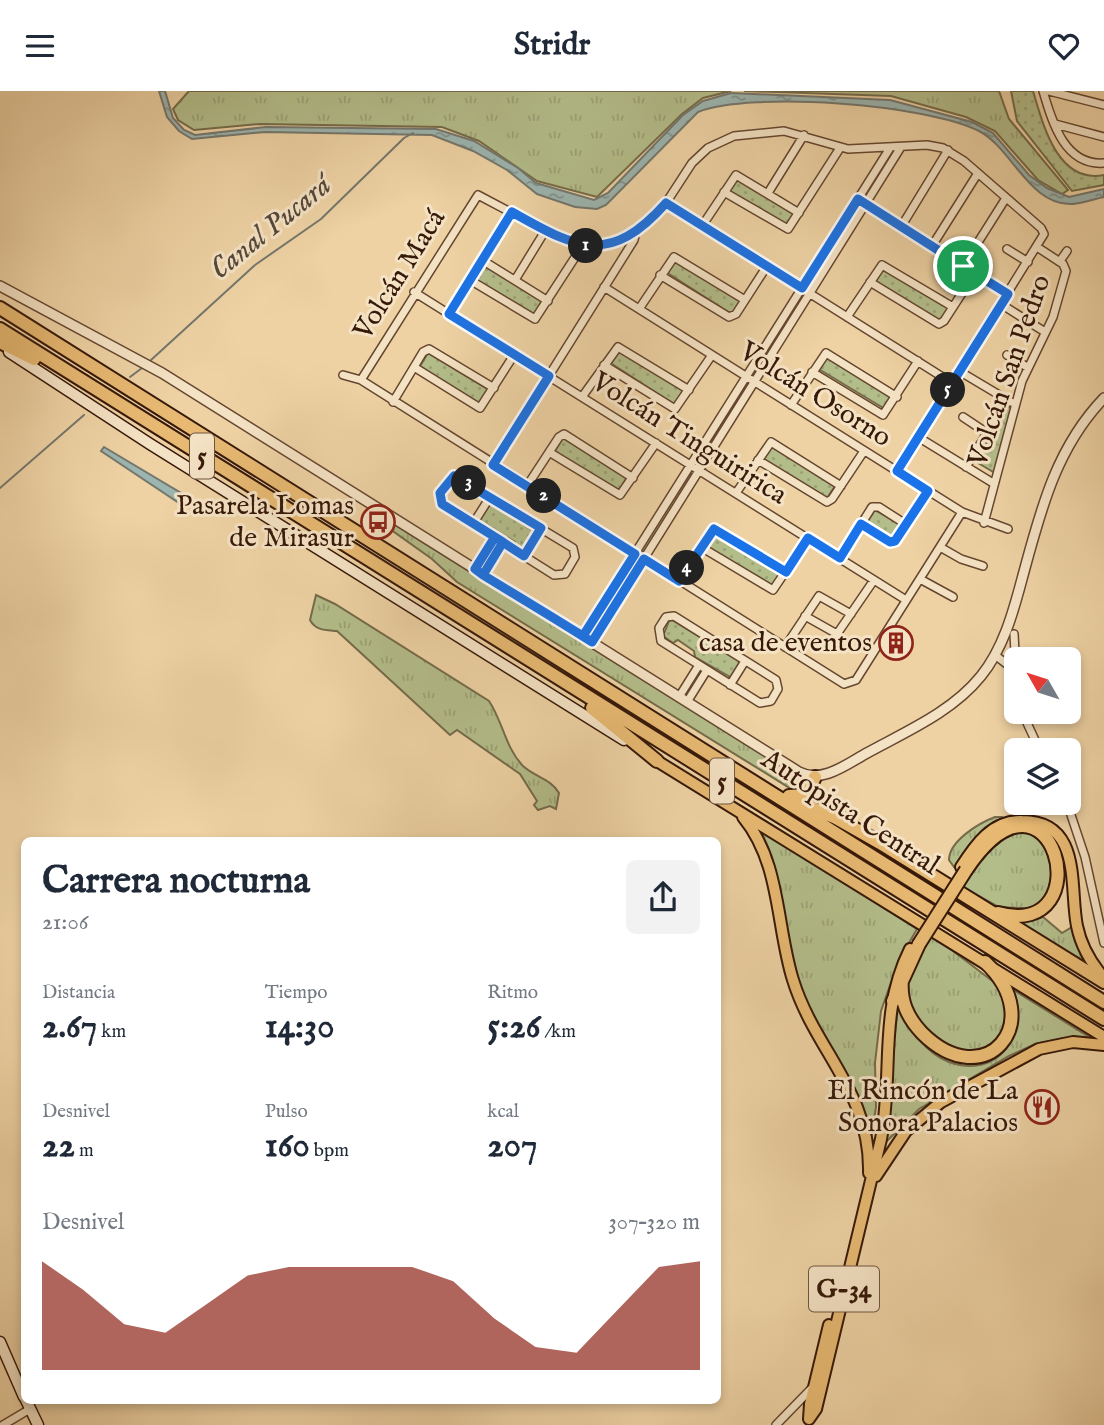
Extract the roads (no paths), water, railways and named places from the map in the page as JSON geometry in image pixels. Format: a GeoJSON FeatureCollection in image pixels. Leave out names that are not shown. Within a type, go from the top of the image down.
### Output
{"type":"FeatureCollection","features":[{"type":"Feature","properties":{"kind":"highway","name":"Autopista Central"},"geometry":{"type":"LineString","coordinates":[[0,308],[1104,1002]]}},
{"type":"Feature","properties":{"kind":"highway","name":"Autopista Central"},"geometry":{"type":"LineString","coordinates":[[0,329],[1104,1019]]}},
{"type":"Feature","properties":{"kind":"highway"},"geometry":{"type":"LineString","coordinates":[[0,344],[83,381]]}},
{"type":"Feature","properties":{"kind":"highway"},"geometry":{"type":"LineString","coordinates":[[536,665],[657,761]]}},
{"type":"Feature","properties":{"kind":"highway"},"geometry":{"type":"LineString","coordinates":[[773,793],[803,796],[809,791],[815,777]]}},
{"type":"Feature","properties":{"kind":"highway"},"geometry":{"type":"LineString","coordinates":[[773,793],[846,823],[1104,980]]}},
{"type":"Feature","properties":{"kind":"highway"},"geometry":{"type":"LineString","coordinates":[[892,1001],[917,943],[963,868],[983,845],[1011,828],[1040,831],[1060,850],[1066,865],[1066,880],[1051,905],[1024,916],[989,910]]}},
{"type":"Feature","properties":{"kind":"highway"},"geometry":{"type":"LineString","coordinates":[[902,979],[905,1009],[924,1034],[953,1055],[980,1057],[1005,1040],[1013,1018],[1012,1003],[1005,987],[985,962]]}},
{"type":"Feature","properties":{"kind":"main road"},"geometry":{"type":"LineString","coordinates":[[0,344],[150,444],[1104,1037]]}},
{"type":"Feature","properties":{"kind":"main road"},"geometry":{"type":"LineString","coordinates":[[737,810],[753,829],[766,856],[797,992],[861,1112],[868,1153],[867,1193]]}},
{"type":"Feature","properties":{"kind":"main road"},"geometry":{"type":"LineString","coordinates":[[963,868],[984,837],[1000,825],[1028,821],[1051,830],[1063,843],[1071,859],[1080,937],[1104,980]]}},
{"type":"Feature","properties":{"kind":"main road"},"geometry":{"type":"LineString","coordinates":[[892,1001],[897,977],[917,943]]}},
{"type":"Feature","properties":{"kind":"main road","name":"G-34"},"geometry":{"type":"LineString","coordinates":[[809,1422],[816,1409],[884,1120],[886,1037],[892,1001]]}},
{"type":"Feature","properties":{"kind":"main road"},"geometry":{"type":"LineString","coordinates":[[867,1193],[899,1139],[934,1107],[1039,1049],[1073,1042],[1104,1045]]}},
{"type":"Feature","properties":{"kind":"main road","name":"G-34"},"geometry":{"type":"LineString","coordinates":[[809,1422],[813,1388],[838,1288],[860,1222]]}},
{"type":"Feature","properties":{"kind":"main road"},"geometry":{"type":"LineString","coordinates":[[0,1342],[21,1389]]}},
{"type":"Feature","properties":{"kind":"main road"},"geometry":{"type":"LineString","coordinates":[[28,1404],[38,1425]]}},
{"type":"Feature","properties":{"kind":"street"},"geometry":{"type":"LineString","coordinates":[[1043,91],[1064,144],[1083,160],[1104,163]]}},
{"type":"Feature","properties":{"kind":"street"},"geometry":{"type":"LineString","coordinates":[[1049,91],[1104,105]]}},
{"type":"Feature","properties":{"kind":"street"},"geometry":{"type":"LineString","coordinates":[[1055,124],[1104,137]]}},
{"type":"Feature","properties":{"kind":"street"},"geometry":{"type":"LineString","coordinates":[[449,314],[512,212],[569,243],[611,243],[636,231],[666,203],[697,157],[719,141],[777,131],[804,135],[840,148],[927,145],[948,150],[978,173],[1043,232],[1028,262],[897,471]]}},
{"type":"Feature","properties":{"kind":"street"},"geometry":{"type":"LineString","coordinates":[[768,193],[804,135]]}},
{"type":"Feature","properties":{"kind":"street"},"geometry":{"type":"LineString","coordinates":[[583,636],[802,288],[901,147]]}},
{"type":"Feature","properties":{"kind":"street"},"geometry":{"type":"LineString","coordinates":[[724,192],[786,229],[840,148]]}},
{"type":"Feature","properties":{"kind":"street"},"geometry":{"type":"LineString","coordinates":[[592,642],[810,293],[890,148]]}},
{"type":"Feature","properties":{"kind":"street"},"geometry":{"type":"LineString","coordinates":[[901,227],[948,150]]}},
{"type":"Feature","properties":{"kind":"street"},"geometry":{"type":"LineString","coordinates":[[932,246],[978,173]]}},
{"type":"Feature","properties":{"kind":"street"},"geometry":{"type":"LineString","coordinates":[[702,226],[738,175],[799,213]]}},
{"type":"Feature","properties":{"kind":"street","name":"Volcán Macá"},"geometry":{"type":"LineString","coordinates":[[361,380],[414,292],[478,195],[512,212]]}},
{"type":"Feature","properties":{"kind":"street"},"geometry":{"type":"LineString","coordinates":[[963,266],[1006,198]]}},
{"type":"Feature","properties":{"kind":"street"},"geometry":{"type":"LineString","coordinates":[[861,202],[1008,294]]}},
{"type":"Feature","properties":{"kind":"street"},"geometry":{"type":"LineString","coordinates":[[666,203],[952,383]]}},
{"type":"Feature","properties":{"kind":"street"},"geometry":{"type":"LineString","coordinates":[[515,280],[545,231]]}},
{"type":"Feature","properties":{"kind":"street"},"geometry":{"type":"LineString","coordinates":[[493,465],[635,238],[636,231]]}},
{"type":"Feature","properties":{"kind":"street"},"geometry":{"type":"LineString","coordinates":[[470,280],[533,319],[539,317],[583,245]]}},
{"type":"Feature","properties":{"kind":"street","name":"Volcán San Pedro"},"geometry":{"type":"LineString","coordinates":[[984,523],[1011,402],[1054,317],[1066,271],[1060,261],[1037,247]]}},
{"type":"Feature","properties":{"kind":"street"},"geometry":{"type":"LineString","coordinates":[[1007,249],[1028,262]]}},
{"type":"Feature","properties":{"kind":"street"},"geometry":{"type":"LineString","coordinates":[[1060,261],[1067,251]]}},
{"type":"Feature","properties":{"kind":"street"},"geometry":{"type":"LineString","coordinates":[[639,309],[670,259],[678,257],[745,300]]}},
{"type":"Feature","properties":{"kind":"street"},"geometry":{"type":"LineString","coordinates":[[482,260],[548,301]]}},
{"type":"Feature","properties":{"kind":"street"},"geometry":{"type":"LineString","coordinates":[[847,317],[882,265],[953,307]]}},
{"type":"Feature","properties":{"kind":"street"},"geometry":{"type":"LineString","coordinates":[[660,275],[727,317],[734,316],[767,266]]}},
{"type":"Feature","properties":{"kind":"street"},"geometry":{"type":"LineString","coordinates":[[870,282],[939,324],[975,273]]}},
{"type":"Feature","properties":{"kind":"street"},"geometry":{"type":"LineString","coordinates":[[0,286],[151,367],[799,772],[815,777],[836,770],[946,709],[976,682],[995,655],[1009,623],[1057,467],[1073,437],[1104,398]]}},
{"type":"Feature","properties":{"kind":"street","name":"Volcán Osorno"},"geometry":{"type":"LineString","coordinates":[[604,288],[962,512],[984,523],[1008,529]]}},
{"type":"Feature","properties":{"kind":"street","name":"Volcán Tinguiririca"},"geometry":{"type":"LineString","coordinates":[[414,292],[906,600]]}},
{"type":"Feature","properties":{"kind":"street"},"geometry":{"type":"LineString","coordinates":[[1001,304],[1045,332]]}},
{"type":"Feature","properties":{"kind":"street"},"geometry":{"type":"LineString","coordinates":[[582,397],[614,349],[623,348],[689,390]]}},
{"type":"Feature","properties":{"kind":"street"},"geometry":{"type":"LineString","coordinates":[[393,402],[425,351],[430,349],[494,388]]}},
{"type":"Feature","properties":{"kind":"street"},"geometry":{"type":"LineString","coordinates":[[791,405],[823,355],[829,354],[897,397]]}},
{"type":"Feature","properties":{"kind":"street"},"geometry":{"type":"LineString","coordinates":[[414,367],[478,408],[514,355]]}},
{"type":"Feature","properties":{"kind":"street"},"geometry":{"type":"LineString","coordinates":[[604,365],[674,409],[712,355]]}},
{"type":"Feature","properties":{"kind":"street"},"geometry":{"type":"LineString","coordinates":[[1007,355],[1027,367]]}},
{"type":"Feature","properties":{"kind":"street"},"geometry":{"type":"LineString","coordinates":[[812,372],[883,415],[918,361]]}},
{"type":"Feature","properties":{"kind":"street"},"geometry":{"type":"LineString","coordinates":[[959,371],[1011,402],[966,467]]}},
{"type":"Feature","properties":{"kind":"street"},"geometry":{"type":"LineString","coordinates":[[343,375],[361,380],[635,554],[849,684],[856,680],[962,512]]}},
{"type":"Feature","properties":{"kind":"street"},"geometry":{"type":"LineString","coordinates":[[963,417],[988,433]]}},
{"type":"Feature","properties":{"kind":"street"},"geometry":{"type":"LineString","coordinates":[[527,486],[559,437],[565,435],[633,478]]}},
{"type":"Feature","properties":{"kind":"street"},"geometry":{"type":"LineString","coordinates":[[918,437],[993,483]]}},
{"type":"Feature","properties":{"kind":"street"},"geometry":{"type":"LineString","coordinates":[[736,493],[772,442],[841,486]]}},
{"type":"Feature","properties":{"kind":"street"},"geometry":{"type":"LineString","coordinates":[[549,452],[618,495],[656,443]]}},
{"type":"Feature","properties":{"kind":"street"},"geometry":{"type":"LineString","coordinates":[[758,460],[823,502],[832,499],[864,451]]}},
{"type":"Feature","properties":{"kind":"street"},"geometry":{"type":"LineString","coordinates":[[456,476],[490,496],[573,548],[574,559],[565,573],[559,576],[473,524],[442,504],[440,493],[449,479],[456,476]]}},
{"type":"Feature","properties":{"kind":"street"},"geometry":{"type":"LineString","coordinates":[[861,524],[892,542],[898,539],[928,491]]}},
{"type":"Feature","properties":{"kind":"street"},"geometry":{"type":"LineString","coordinates":[[473,524],[490,496]]}},
{"type":"Feature","properties":{"kind":"street"},"geometry":{"type":"LineString","coordinates":[[840,558],[871,509],[877,506],[907,525]]}},
{"type":"Feature","properties":{"kind":"street"},"geometry":{"type":"LineString","coordinates":[[524,556],[541,528]]}},
{"type":"Feature","properties":{"kind":"street"},"geometry":{"type":"LineString","coordinates":[[679,581],[710,531],[717,529],[786,572]]}},
{"type":"Feature","properties":{"kind":"street"},"geometry":{"type":"LineString","coordinates":[[479,572],[495,537]]}},
{"type":"Feature","properties":{"kind":"street"},"geometry":{"type":"LineString","coordinates":[[701,547],[771,590],[776,587],[808,538]]}},
{"type":"Feature","properties":{"kind":"street"},"geometry":{"type":"LineString","coordinates":[[479,572],[503,542]]}},
{"type":"Feature","properties":{"kind":"street"},"geometry":{"type":"LineString","coordinates":[[940,547],[961,559],[983,566]]}},
{"type":"Feature","properties":{"kind":"street"},"geometry":{"type":"LineString","coordinates":[[919,579],[953,597]]}},
{"type":"Feature","properties":{"kind":"street"},"geometry":{"type":"LineString","coordinates":[[805,616],[837,634],[874,580]]}},
{"type":"Feature","properties":{"kind":"street"},"geometry":{"type":"LineString","coordinates":[[785,647],[819,596],[851,614]]}},
{"type":"Feature","properties":{"kind":"street"},"geometry":{"type":"LineString","coordinates":[[666,617],[676,617],[777,681],[778,689],[771,701],[762,704],[699,665],[659,639],[657,631],[666,617]]}},
{"type":"Feature","properties":{"kind":"street"},"geometry":{"type":"LineString","coordinates":[[1014,635],[1014,647]]}},
{"type":"Feature","properties":{"kind":"street"},"geometry":{"type":"LineString","coordinates":[[995,655],[1004,662]]}},
{"type":"Feature","properties":{"kind":"street"},"geometry":{"type":"LineString","coordinates":[[730,685],[745,661]]}},
{"type":"Feature","properties":{"kind":"street"},"geometry":{"type":"LineString","coordinates":[[683,700],[699,665]]}},
{"type":"Feature","properties":{"kind":"street"},"geometry":{"type":"LineString","coordinates":[[683,700],[707,670]]}},
{"type":"Feature","properties":{"kind":"street"},"geometry":{"type":"LineString","coordinates":[[1071,815],[1085,856],[1104,943]]}},
{"type":"Feature","properties":{"kind":"street"},"geometry":{"type":"LineString","coordinates":[[776,1425],[813,1388]]}},
{"type":"Feature","properties":{"kind":"street"},"geometry":{"type":"LineString","coordinates":[[3,1425],[25,1404]]}},
{"type":"Feature","properties":{"kind":"water"},"geometry":{"type":"Polygon","coordinates":[[[159,91],[165,91],[173,118],[184,130],[195,135],[266,127],[436,129],[474,141],[518,168],[536,183],[594,200],[608,193],[683,115],[703,101],[731,93],[890,100],[972,122],[993,133],[1029,175],[1047,188],[1069,197],[1104,189],[1104,197],[1073,204],[1058,202],[1045,196],[1033,187],[991,139],[979,131],[954,122],[920,114],[838,103],[757,102],[698,112],[606,205],[597,209],[575,207],[537,194],[507,170],[473,151],[432,135],[265,132],[192,139],[179,131],[167,117],[159,91]]]}},
{"type":"Feature","properties":{"kind":"water"},"geometry":{"type":"Polygon","coordinates":[[[104,447],[191,499],[188,505],[182,505],[101,451],[104,447]]]}},
{"type":"Feature","properties":{"kind":"waterway","name":"Canal Pucará"},"geometry":{"type":"LineString","coordinates":[[151,360],[255,265],[321,219],[404,138],[413,133]]}},
{"type":"Feature","properties":{"kind":"waterway","name":"Canal Pucará"},"geometry":{"type":"LineString","coordinates":[[130,377],[142,368]]}},
{"type":"Feature","properties":{"kind":"waterway","name":"Canal Pucará"},"geometry":{"type":"LineString","coordinates":[[0,488],[84,415]]}},
{"type":"Feature","properties":{"kind":"place","name":"Pasarela Lomas de Mirasur"},"geometry":{"type":"Point","coordinates":[378,522]}},
{"type":"Feature","properties":{"kind":"place","name":"casa de eventos"},"geometry":{"type":"Point","coordinates":[896,643]}},
{"type":"Feature","properties":{"kind":"place","name":"El Rincón de La Sonora Palacios"},"geometry":{"type":"Point","coordinates":[1042,1107]}}]}
